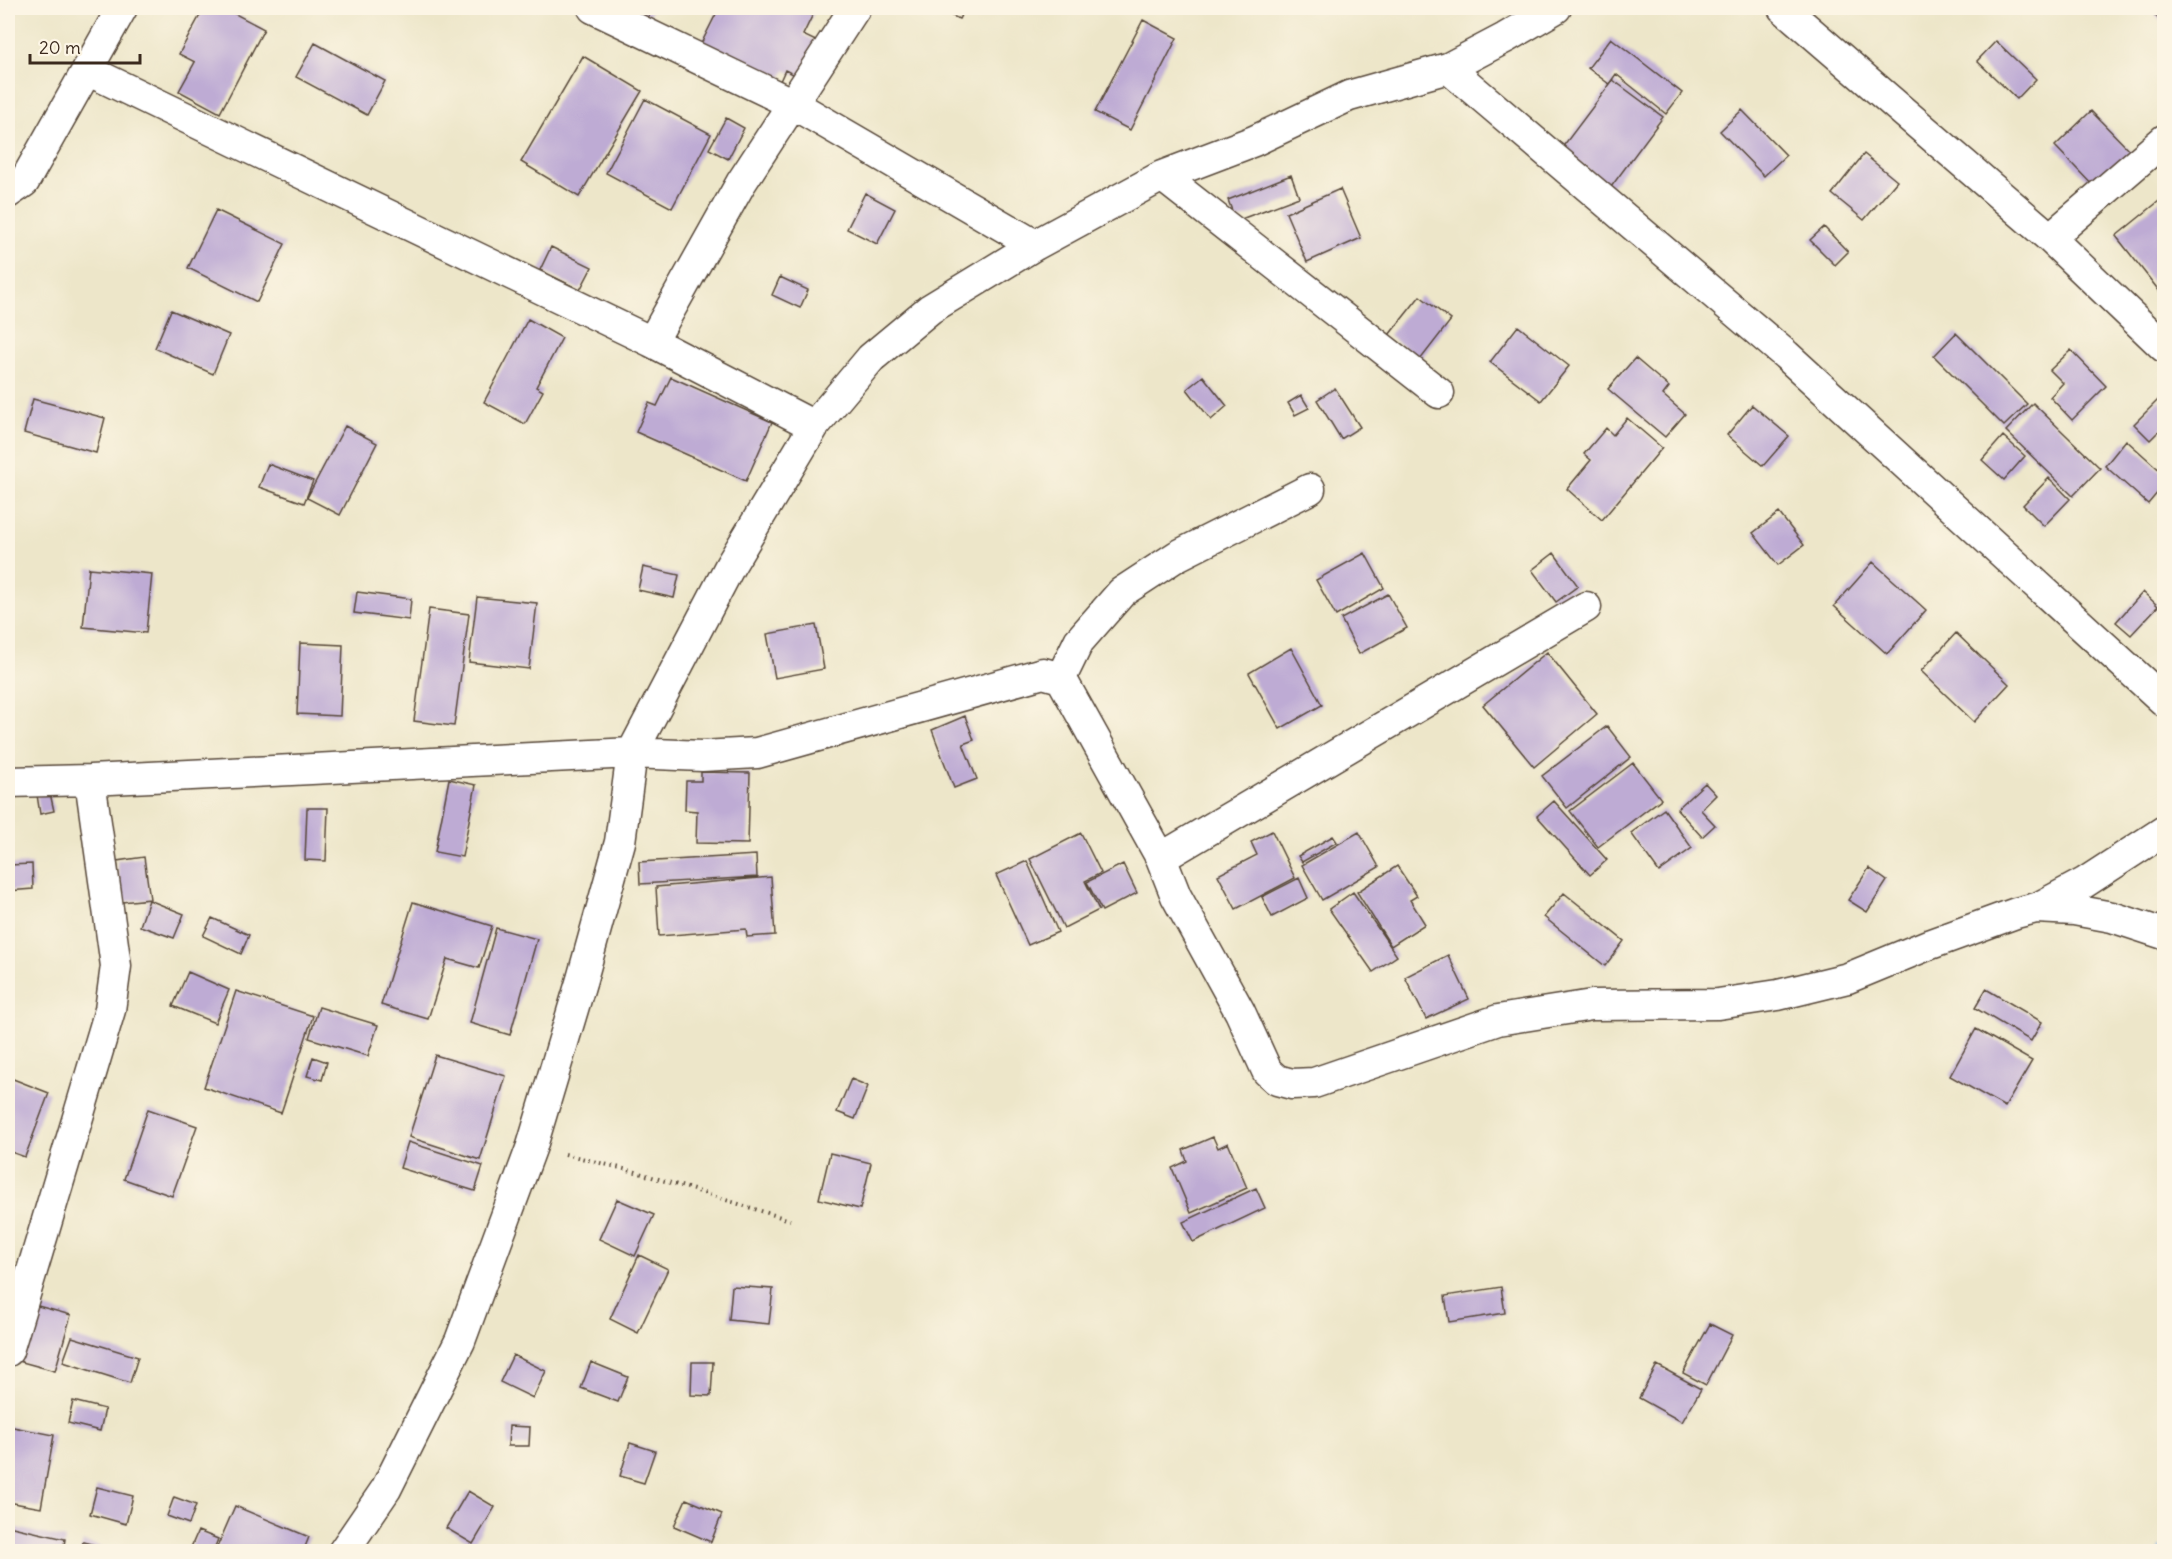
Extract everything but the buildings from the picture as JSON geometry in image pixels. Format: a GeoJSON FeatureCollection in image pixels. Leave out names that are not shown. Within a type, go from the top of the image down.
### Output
{"type":"FeatureCollection","features":[{"type":"Feature","properties":{"kind":"street"},"geometry":{"type":"LineString","coordinates":[[8,193],[24,182],[122,8]]}},
{"type":"Feature","properties":{"kind":"street"},"geometry":{"type":"LineString","coordinates":[[593,8],[793,104],[1035,245]]}},
{"type":"Feature","properties":{"kind":"street"},"geometry":{"type":"LineString","coordinates":[[652,342],[741,183],[855,8]]}},
{"type":"Feature","properties":{"kind":"street"},"geometry":{"type":"LineString","coordinates":[[343,1551],[386,1489],[460,1341],[532,1146],[620,842],[632,753],[730,566],[814,426],[871,358],[930,309],[1035,245],[1162,176],[1254,141],[1349,96],[1448,68],[1506,38],[1556,8]]}},
{"type":"Feature","properties":{"kind":"street"},"geometry":{"type":"LineString","coordinates":[[1783,8],[2050,238],[2164,346]]}},
{"type":"Feature","properties":{"kind":"street"},"geometry":{"type":"LineString","coordinates":[[1448,68],[1786,355],[2164,701]]}},
{"type":"Feature","properties":{"kind":"street"},"geometry":{"type":"LineString","coordinates":[[87,70],[652,342],[814,426]]}},
{"type":"Feature","properties":{"kind":"street"},"geometry":{"type":"LineString","coordinates":[[2050,238],[2164,140]]}},
{"type":"Feature","properties":{"kind":"street"},"geometry":{"type":"LineString","coordinates":[[1162,176],[1439,393]]}},
{"type":"Feature","properties":{"kind":"street"},"geometry":{"type":"LineString","coordinates":[[1061,678],[1079,641],[1122,592],[1177,556],[1310,489]]}},
{"type":"Feature","properties":{"kind":"street"},"geometry":{"type":"LineString","coordinates":[[1161,858],[1586,607]]}},
{"type":"Feature","properties":{"kind":"street"},"geometry":{"type":"LineString","coordinates":[[8,782],[90,780],[632,753],[702,756],[757,753],[1043,673],[1061,678],[1161,858],[1176,896],[1240,1012],[1268,1071],[1277,1080],[1292,1084],[1314,1083],[1498,1020],[1592,1005],[1718,1004],[1778,995],[1848,978],[1928,945],[2036,908],[2084,884],[2164,831]]}},
{"type":"Feature","properties":{"kind":"street"},"geometry":{"type":"LineString","coordinates":[[8,1352],[110,1010],[116,966],[90,780]]}},
{"type":"Feature","properties":{"kind":"street"},"geometry":{"type":"LineString","coordinates":[[2036,908],[2074,910],[2112,916],[2164,934]]}},
{"type":"Feature","properties":{"kind":"path"},"geometry":{"type":"LineString","coordinates":[[532,1146],[636,1172],[790,1220]]}}]}
